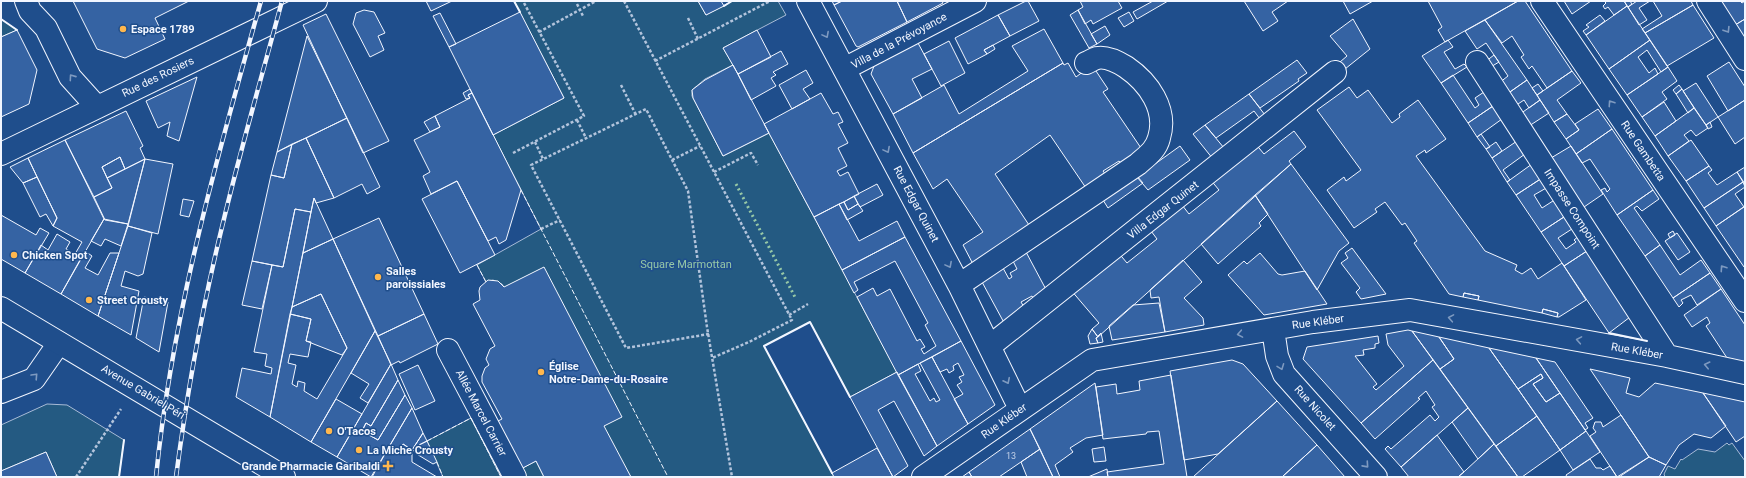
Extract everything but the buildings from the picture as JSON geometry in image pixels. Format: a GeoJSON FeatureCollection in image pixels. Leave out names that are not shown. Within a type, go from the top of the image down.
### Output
{"type":"FeatureCollection","features":[{"type":"Feature","properties":{"kind":"street"},"geometry":{"type":"LineString","coordinates":[[26,1],[30,11],[46,28],[70,77],[97,107]]}},
{"type":"Feature","properties":{"kind":"street","name":"Rue des Rosiers"},"geometry":{"type":"LineString","coordinates":[[1,154],[316,1]]}},
{"type":"Feature","properties":{"kind":"street","name":"Rue Edgar Quinet"},"geometry":{"type":"LineString","coordinates":[[808,1],[959,285],[1020,409]]}},
{"type":"Feature","properties":{"kind":"street","name":"Villa de la Prévoyance"},"geometry":{"type":"LineString","coordinates":[[844,69],[975,1]]}},
{"type":"Feature","properties":{"kind":"street","name":"Rue Gambetta"},"geometry":{"type":"LineString","coordinates":[[1542,1],[1745,300]]}},
{"type":"Feature","properties":{"kind":"street"},"geometry":{"type":"LineString","coordinates":[[1708,1],[1745,58]]}},
{"type":"Feature","properties":{"kind":"street"},"geometry":{"type":"LineString","coordinates":[[959,285],[1138,164],[1153,151],[1160,137],[1161,122],[1158,106],[1152,92],[1145,82],[1121,64],[1108,58],[1097,58],[1086,63]]}},
{"type":"Feature","properties":{"kind":"street","name":"Impasse Compoint"},"geometry":{"type":"LineString","coordinates":[[1477,62],[1667,356]]}},
{"type":"Feature","properties":{"kind":"street","name":"Villa Edgar Quinet"},"geometry":{"type":"LineString","coordinates":[[990,346],[1335,72]]}},
{"type":"Feature","properties":{"kind":"street","name":"Avenue Gabriel Péri"},"geometry":{"type":"LineString","coordinates":[[1,308],[284,477]]}},
{"type":"Feature","properties":{"kind":"street","name":"Rue Kléber"},"geometry":{"type":"LineString","coordinates":[[923,477],[1092,360],[1273,329],[1410,310],[1667,356],[1745,373]]}},
{"type":"Feature","properties":{"kind":"street","name":"Rue Nicolet"},"geometry":{"type":"LineString","coordinates":[[1273,329],[1277,356],[1284,374],[1376,477]]}},
{"type":"Feature","properties":{"kind":"street"},"geometry":{"type":"LineString","coordinates":[[1,392],[34,379],[59,343]]}},
{"type":"Feature","properties":{"kind":"street","name":"Allée Marcel Carrier"},"geometry":{"type":"LineString","coordinates":[[448,350],[515,477]]}},
{"type":"Feature","properties":{"kind":"path"},"geometry":{"type":"LineString","coordinates":[[513,153],[584,116],[523,1]]}},
{"type":"Feature","properties":{"kind":"path"},"geometry":{"type":"LineString","coordinates":[[539,32],[596,1]]}},
{"type":"Feature","properties":{"kind":"path"},"geometry":{"type":"LineString","coordinates":[[624,1],[788,315],[792,320],[749,342],[712,358]]}},
{"type":"Feature","properties":{"kind":"path"},"geometry":{"type":"LineString","coordinates":[[655,61],[770,1]]}},
{"type":"Feature","properties":{"kind":"path"},"geometry":{"type":"LineString","coordinates":[[577,4],[583,16]]}},
{"type":"Feature","properties":{"kind":"path"},"geometry":{"type":"LineString","coordinates":[[688,18],[698,39]]}},
{"type":"Feature","properties":{"kind":"path"},"geometry":{"type":"LineString","coordinates":[[621,85],[636,115]]}},
{"type":"Feature","properties":{"kind":"path"},"geometry":{"type":"LineString","coordinates":[[709,334],[626,348],[531,165],[646,110],[688,191],[709,334],[712,358],[732,477]]}},
{"type":"Feature","properties":{"kind":"path"},"geometry":{"type":"LineString","coordinates":[[577,120],[586,138]]}},
{"type":"Feature","properties":{"kind":"path"},"geometry":{"type":"LineString","coordinates":[[534,142],[543,159]]}},
{"type":"Feature","properties":{"kind":"path"},"geometry":{"type":"LineString","coordinates":[[672,160],[700,146]]}},
{"type":"Feature","properties":{"kind":"path"},"geometry":{"type":"LineString","coordinates":[[714,172],[751,153],[758,165]]}},
{"type":"Feature","properties":{"kind":"path"},"geometry":{"type":"LineString","coordinates":[[541,229],[560,220]]}},
{"type":"Feature","properties":{"kind":"path"},"geometry":{"type":"LineString","coordinates":[[788,315],[808,304]]}},
{"type":"Feature","properties":{"kind":"path"},"geometry":{"type":"LineString","coordinates":[[76,477],[126,403]]}},
{"type":"Feature","properties":{"kind":"green space","name":"Square Marmottan"},"geometry":{"type":"Polygon","coordinates":[[[514,1],[698,1],[706,15],[732,1],[778,1],[786,15],[723,48],[733,65],[705,79],[692,90],[692,96],[723,156],[769,133],[897,372],[850,397],[810,322],[764,346],[834,477],[631,477],[502,284],[493,280],[486,282],[477,265],[541,229],[493,135],[564,98],[514,1]]]}},
{"type":"Feature","properties":{"kind":"green space"},"geometry":{"type":"Polygon","coordinates":[[[1,19],[17,30],[1,37],[1,19]]]}},
{"type":"Feature","properties":{"kind":"green space"},"geometry":{"type":"Polygon","coordinates":[[[47,404],[67,405],[124,440],[119,477],[57,477],[46,452],[1,471],[1,425],[47,404]]]}},
{"type":"Feature","properties":{"kind":"green space"},"geometry":{"type":"Polygon","coordinates":[[[471,418],[501,477],[443,477],[427,441],[471,418]]]}},
{"type":"Feature","properties":{"kind":"green space"},"geometry":{"type":"Polygon","coordinates":[[[1727,443],[1729,445],[1732,443],[1745,461],[1745,477],[1665,477],[1664,474],[1668,466],[1675,469],[1681,459],[1682,460],[1698,449],[1715,452],[1727,443]]]}},
{"type":"Feature","properties":{"kind":"green space"},"geometry":{"type":"Polygon","coordinates":[[[536,461],[544,477],[522,477],[519,470],[536,461]]]}},
{"type":"Feature","properties":{"kind":"railway"},"geometry":{"type":"LineString","coordinates":[[156,477],[163,416],[173,356],[198,237],[228,118],[261,1]]}},
{"type":"Feature","properties":{"kind":"railway"},"geometry":{"type":"LineString","coordinates":[[176,477],[185,414],[208,289],[236,170],[282,1]]}},
{"type":"Feature","properties":{"kind":"hedge"},"geometry":{"type":"LineString","coordinates":[[736,184],[796,299]]}},
{"type":"Feature","properties":{"kind":"fence"},"geometry":{"type":"LineString","coordinates":[[521,190],[668,477]]}},
{"type":"Feature","properties":{"kind":"fence"},"geometry":{"type":"LineString","coordinates":[[477,265],[486,282]]}},
{"type":"Feature","properties":{"kind":"fence"},"geometry":{"type":"LineString","coordinates":[[427,441],[471,418],[501,477]]}},
{"type":"Feature","properties":{"kind":"fence"},"geometry":{"type":"LineString","coordinates":[[437,462],[443,477]]}},
{"type":"Feature","properties":{"kind":"wall"},"geometry":{"type":"LineString","coordinates":[[514,1],[520,12]]}},
{"type":"Feature","properties":{"kind":"wall"},"geometry":{"type":"LineString","coordinates":[[724,6],[732,1]]}},
{"type":"Feature","properties":{"kind":"wall"},"geometry":{"type":"LineString","coordinates":[[1,19],[17,30]]}},
{"type":"Feature","properties":{"kind":"wall"},"geometry":{"type":"LineString","coordinates":[[832,473],[764,346],[810,322],[850,397]]}},
{"type":"Feature","properties":{"kind":"wall"},"geometry":{"type":"LineString","coordinates":[[1609,333],[1647,341]]}},
{"type":"Feature","properties":{"kind":"wall"},"geometry":{"type":"LineString","coordinates":[[119,477],[124,440]]}},
{"type":"Feature","properties":{"kind":"place","name":"Espace 1789"},"geometry":{"type":"Point","coordinates":[123,29]}},
{"type":"Feature","properties":{"kind":"place","name":"Chicken Spot"},"geometry":{"type":"Point","coordinates":[14,255]}},
{"type":"Feature","properties":{"kind":"place","name":"Salles paroissiales"},"geometry":{"type":"Point","coordinates":[378,277]}},
{"type":"Feature","properties":{"kind":"place","name":"Street Crousty"},"geometry":{"type":"Point","coordinates":[89,300]}},
{"type":"Feature","properties":{"kind":"place","name":"Église Notre-Dame-du-Rosaire"},"geometry":{"type":"Point","coordinates":[541,372]}},
{"type":"Feature","properties":{"kind":"place","name":"O'Tacos"},"geometry":{"type":"Point","coordinates":[329,431]}},
{"type":"Feature","properties":{"kind":"place","name":"La Miche Crousty"},"geometry":{"type":"Point","coordinates":[359,450]}},
{"type":"Feature","properties":{"kind":"place","name":"Grande Pharmacie Garibaldi"},"geometry":{"type":"Point","coordinates":[388,466]}}]}
